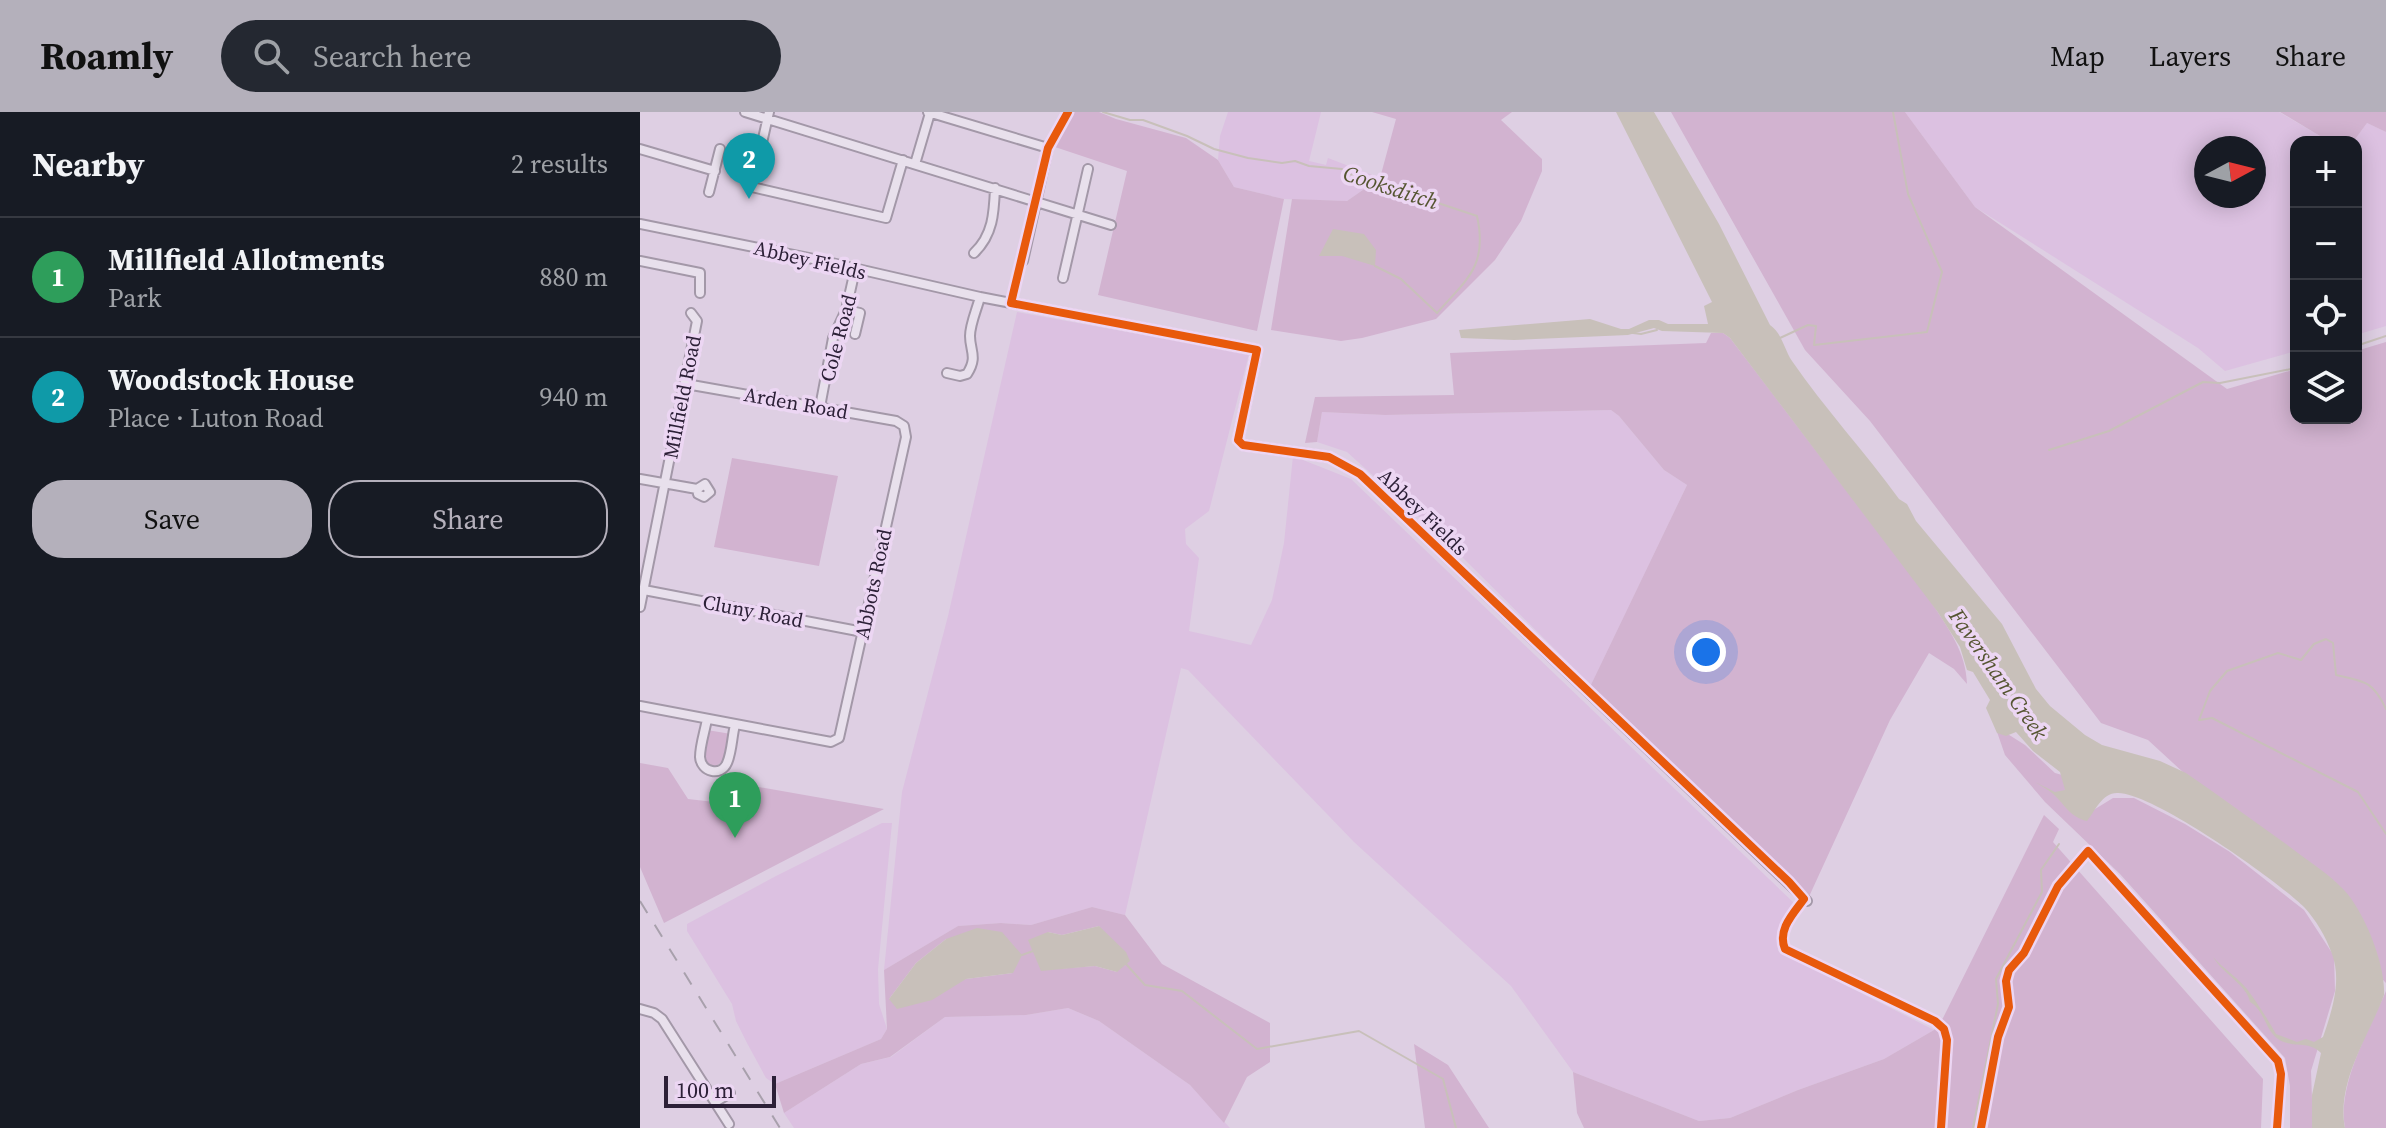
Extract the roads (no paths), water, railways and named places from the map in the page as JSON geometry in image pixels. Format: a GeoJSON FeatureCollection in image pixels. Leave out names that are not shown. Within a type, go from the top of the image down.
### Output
{"type":"FeatureCollection","features":[{"type":"Feature","properties":{"kind":"street"},"geometry":{"type":"LineString","coordinates":[[745,112],[769,115],[1111,225]]}},
{"type":"Feature","properties":{"kind":"street"},"geometry":{"type":"LineString","coordinates":[[915,164],[929,112],[1048,148],[1023,261]]}},
{"type":"Feature","properties":{"kind":"street"},"geometry":{"type":"LineString","coordinates":[[769,115],[752,187],[886,218],[903,160]]}},
{"type":"Feature","properties":{"kind":"street"},"geometry":{"type":"LineString","coordinates":[[640,149],[715,171]]}},
{"type":"Feature","properties":{"kind":"street"},"geometry":{"type":"LineString","coordinates":[[709,192],[720,149]]}},
{"type":"Feature","properties":{"kind":"street"},"geometry":{"type":"LineString","coordinates":[[1063,278],[1088,169]]}},
{"type":"Feature","properties":{"kind":"street"},"geometry":{"type":"LineString","coordinates":[[981,250],[992,223],[995,188]]}},
{"type":"Feature","properties":{"kind":"street","name":"Abbey Fields"},"geometry":{"type":"LineString","coordinates":[[640,224],[980,297],[1257,350],[1238,440],[1243,445],[1329,457],[1360,474],[1807,901]]}},
{"type":"Feature","properties":{"kind":"street"},"geometry":{"type":"LineString","coordinates":[[640,261],[700,273],[700,293]]}},
{"type":"Feature","properties":{"kind":"street","name":"Cole Road"},"geometry":{"type":"LineString","coordinates":[[820,407],[833,338],[846,310],[855,270]]}},
{"type":"Feature","properties":{"kind":"street"},"geometry":{"type":"LineString","coordinates":[[947,373],[960,376],[967,374],[971,368],[974,349],[969,337],[980,297]]}},
{"type":"Feature","properties":{"kind":"street"},"geometry":{"type":"LineString","coordinates":[[846,310],[860,313],[855,334]]}},
{"type":"Feature","properties":{"kind":"street","name":"Millfield Road"},"geometry":{"type":"LineString","coordinates":[[640,607],[697,321],[691,313]]}},
{"type":"Feature","properties":{"kind":"street","name":"Arden Road"},"geometry":{"type":"LineString","coordinates":[[686,384],[896,421],[904,426]]}},
{"type":"Feature","properties":{"kind":"street","name":"Abbots Road"},"geometry":{"type":"LineString","coordinates":[[735,725],[836,741],[839,738],[906,437],[904,426]]}},
{"type":"Feature","properties":{"kind":"street","name":"Millfield Road"},"geometry":{"type":"LineString","coordinates":[[640,479],[664,483]]}},
{"type":"Feature","properties":{"kind":"street"},"geometry":{"type":"LineString","coordinates":[[664,483],[697,489]]}},
{"type":"Feature","properties":{"kind":"street","name":"Cluny Road"},"geometry":{"type":"LineString","coordinates":[[644,590],[863,632]]}},
{"type":"Feature","properties":{"kind":"street"},"geometry":{"type":"LineString","coordinates":[[640,706],[707,719],[735,725],[727,764],[722,769],[712,771],[703,765],[700,758],[707,719]]}},
{"type":"Feature","properties":{"kind":"street"},"geometry":{"type":"LineString","coordinates":[[640,1009],[662,1019],[729,1124]]}},
{"type":"Feature","properties":{"kind":"street"},"geometry":{"type":"LineString","coordinates":[[715,1102],[730,1093]]}},
{"type":"Feature","properties":{"kind":"water","name":"Faversham Creek"},"geometry":{"type":"Polygon","coordinates":[[[1616,112],[1654,112],[1719,224],[1770,325],[1792,361],[1899,499],[1907,504],[1916,521],[2002,624],[2036,689],[2050,706],[2102,745],[2160,761],[2186,773],[2323,871],[2352,899],[2377,954],[2384,995],[2349,1077],[2343,1111],[2345,1128],[2312,1128],[2312,1095],[2321,1053],[2311,1047],[2278,1039],[2244,990],[2213,957],[2247,989],[2276,1034],[2297,1042],[2306,1039],[2314,1042],[2323,1037],[2335,996],[2336,975],[2330,948],[2313,917],[2290,895],[2242,859],[2157,806],[2134,796],[2112,794],[2103,799],[2087,821],[2071,813],[2052,793],[2035,782],[2055,792],[2065,790],[2060,772],[2033,751],[2016,732],[2006,736],[1997,733],[1986,708],[1990,700],[1973,672],[1967,670],[1960,647],[1937,611],[1730,338],[1723,333],[1662,331],[1654,328],[1628,335],[1514,340],[1461,338],[1459,330],[1590,319],[1621,329],[1629,329],[1649,320],[1668,324],[1708,324],[1704,306],[1712,302],[1616,112]]]}},
{"type":"Feature","properties":{"kind":"water"},"geometry":{"type":"Polygon","coordinates":[[[1333,229],[1364,234],[1376,250],[1375,266],[1342,256],[1319,256],[1333,229]]]}},
{"type":"Feature","properties":{"kind":"water"},"geometry":{"type":"Polygon","coordinates":[[[1099,926],[1126,952],[1130,961],[1117,972],[1095,966],[1041,971],[1028,940],[1048,932],[1062,935],[1099,926]]]}},
{"type":"Feature","properties":{"kind":"water"},"geometry":{"type":"Polygon","coordinates":[[[977,928],[1002,932],[1022,955],[1013,973],[966,979],[932,1000],[897,1009],[889,999],[916,963],[946,939],[977,928]]]}},
{"type":"Feature","properties":{"kind":"waterway","name":"Cooksditch"},"geometry":{"type":"LineString","coordinates":[[1103,112],[1130,120],[1143,120],[1214,149],[1248,158],[1282,163],[1295,161],[1309,166],[1342,169],[1355,177],[1371,178],[1477,216],[1480,233],[1477,260],[1466,281],[1437,313],[1401,279],[1375,266]]}},
{"type":"Feature","properties":{"kind":"waterway"},"geometry":{"type":"LineString","coordinates":[[1780,338],[1808,325],[1816,326],[1814,345],[1927,332],[1942,272],[1908,194],[1893,112]]}},
{"type":"Feature","properties":{"kind":"waterway"},"geometry":{"type":"LineString","coordinates":[[1633,333],[1657,330]]}},
{"type":"Feature","properties":{"kind":"waterway"},"geometry":{"type":"LineString","coordinates":[[2362,344],[2386,336]]}},
{"type":"Feature","properties":{"kind":"waterway"},"geometry":{"type":"LineString","coordinates":[[2049,450],[2109,431],[2203,382],[2220,383],[2290,369]]}},
{"type":"Feature","properties":{"kind":"waterway"},"geometry":{"type":"LineString","coordinates":[[2199,720],[2210,691],[2227,671],[2278,653],[2301,660],[2314,644],[2326,639],[2333,643],[2336,675],[2367,684],[2377,693],[2386,709]]}},
{"type":"Feature","properties":{"kind":"waterway"},"geometry":{"type":"LineString","coordinates":[[2200,720],[2212,718],[2358,792],[2386,834]]}},
{"type":"Feature","properties":{"kind":"waterway"},"geometry":{"type":"LineString","coordinates":[[1973,1128],[1998,1004],[1996,979],[2042,892],[2041,870],[2059,844]]}},
{"type":"Feature","properties":{"kind":"waterway"},"geometry":{"type":"LineString","coordinates":[[1022,955],[1033,951]]}},
{"type":"Feature","properties":{"kind":"waterway"},"geometry":{"type":"LineString","coordinates":[[1126,964],[1145,985],[1182,991],[1257,1049],[1359,1031],[1443,1079],[1456,1128]]}},
{"type":"Feature","properties":{"kind":"railway"},"geometry":{"type":"LineString","coordinates":[[640,901],[780,1128]]}},
{"type":"Feature","properties":{"kind":"place","name":"Woodstock House"},"geometry":{"type":"Point","coordinates":[749,199]}},
{"type":"Feature","properties":{"kind":"place","name":"Millfield Allotments"},"geometry":{"type":"Point","coordinates":[735,838]}}]}
